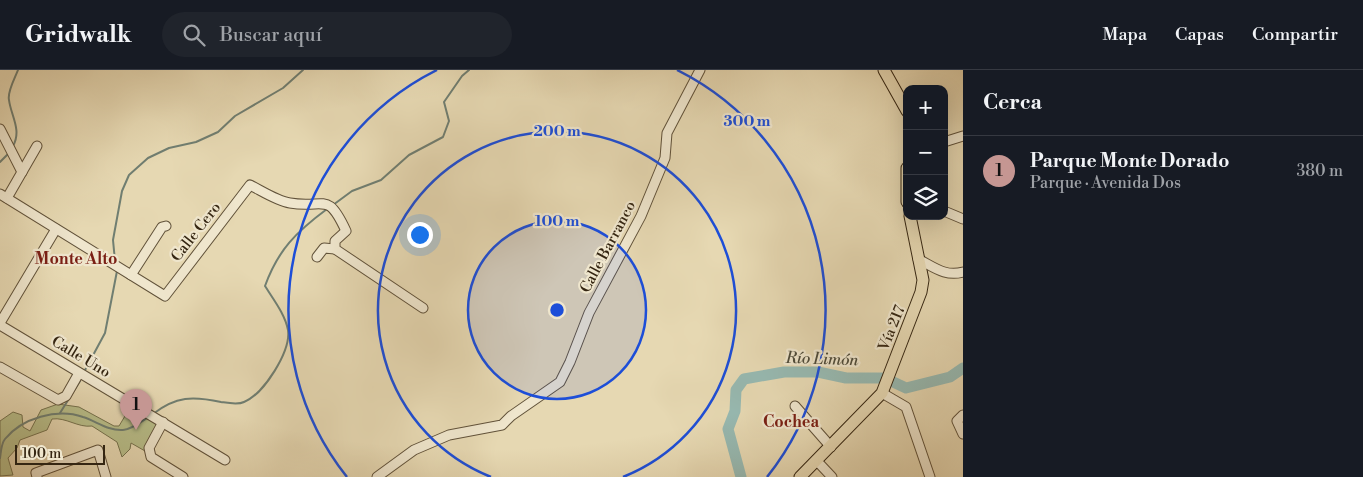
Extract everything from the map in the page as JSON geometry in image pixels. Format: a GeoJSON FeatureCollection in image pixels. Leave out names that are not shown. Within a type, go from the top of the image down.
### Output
{"type":"FeatureCollection","features":[{"type":"Feature","properties":{"kind":"main road"},"geometry":{"type":"LineString","coordinates":[[884,70],[903,104]]}},
{"type":"Feature","properties":{"kind":"main road","name":"Vía 217"},"geometry":{"type":"LineString","coordinates":[[800,477],[882,393],[921,292],[923,280],[911,220]]}},
{"type":"Feature","properties":{"kind":"street","name":"Calle Barranco"},"geometry":{"type":"LineString","coordinates":[[378,477],[414,450],[449,435],[502,425],[511,416],[560,382],[570,362],[588,313],[641,216],[664,158],[667,134],[700,70]]}},
{"type":"Feature","properties":{"kind":"street"},"geometry":{"type":"LineString","coordinates":[[0,129],[22,172]]}},
{"type":"Feature","properties":{"kind":"street"},"geometry":{"type":"LineString","coordinates":[[948,141],[963,136]]}},
{"type":"Feature","properties":{"kind":"street"},"geometry":{"type":"LineString","coordinates":[[37,146],[22,172],[4,196],[131,275],[162,228],[166,226]]}},
{"type":"Feature","properties":{"kind":"street","name":"Calle Cero"},"geometry":{"type":"LineString","coordinates":[[131,275],[165,296],[250,185],[288,203],[320,202],[331,206],[337,212],[346,231],[336,241],[335,249]]}},
{"type":"Feature","properties":{"kind":"street"},"geometry":{"type":"LineString","coordinates":[[948,212],[963,218]]}},
{"type":"Feature","properties":{"kind":"street"},"geometry":{"type":"LineString","coordinates":[[0,324],[56,228]]}},
{"type":"Feature","properties":{"kind":"street"},"geometry":{"type":"LineString","coordinates":[[317,257],[324,248],[335,249],[422,308]]}},
{"type":"Feature","properties":{"kind":"street"},"geometry":{"type":"LineString","coordinates":[[918,259],[944,273],[954,274],[963,272]]}},
{"type":"Feature","properties":{"kind":"street","name":"Calle Uno"},"geometry":{"type":"LineString","coordinates":[[0,324],[225,460]]}},
{"type":"Feature","properties":{"kind":"street"},"geometry":{"type":"LineString","coordinates":[[0,367],[58,400],[66,396],[79,373]]}},
{"type":"Feature","properties":{"kind":"street"},"geometry":{"type":"LineString","coordinates":[[882,393],[906,407],[930,477]]}},
{"type":"Feature","properties":{"kind":"street"},"geometry":{"type":"LineString","coordinates":[[795,406],[831,447]]}},
{"type":"Feature","properties":{"kind":"street"},"geometry":{"type":"LineString","coordinates":[[963,415],[957,421],[963,434]]}},
{"type":"Feature","properties":{"kind":"street"},"geometry":{"type":"LineString","coordinates":[[162,422],[149,448],[149,452],[151,457],[183,477]]}},
{"type":"Feature","properties":{"kind":"street"},"geometry":{"type":"LineString","coordinates":[[37,477],[36,474],[98,450],[106,477]]}},
{"type":"Feature","properties":{"kind":"street"},"geometry":{"type":"LineString","coordinates":[[816,460],[832,477]]}},
{"type":"Feature","properties":{"kind":"green space"},"geometry":{"type":"Polygon","coordinates":[[[58,404],[79,407],[114,426],[119,426],[131,406],[156,420],[158,426],[145,451],[131,443],[130,449],[122,457],[117,442],[92,426],[52,419],[47,430],[20,440],[17,448],[8,458],[13,475],[0,476],[0,421],[13,412],[22,415],[23,427],[30,431],[41,410],[58,404]]]}},
{"type":"Feature","properties":{"kind":"waterway"},"geometry":{"type":"LineString","coordinates":[[13,146],[16,129],[9,97],[10,89],[18,70]]}},
{"type":"Feature","properties":{"kind":"waterway"},"geometry":{"type":"LineString","coordinates":[[115,261],[113,240],[122,191],[129,175],[148,158],[169,148],[196,142],[218,132],[235,116],[283,88],[303,70]]}},
{"type":"Feature","properties":{"kind":"waterway"},"geometry":{"type":"LineString","coordinates":[[333,205],[352,191],[381,180],[409,155],[443,137],[449,121],[444,102],[462,76],[469,70]]}},
{"type":"Feature","properties":{"kind":"waterway"},"geometry":{"type":"LineString","coordinates":[[0,162],[8,154]]}},
{"type":"Feature","properties":{"kind":"waterway"},"geometry":{"type":"LineString","coordinates":[[153,414],[169,404],[193,398],[236,404],[242,403],[252,397],[268,381],[281,360],[288,339],[288,330],[282,312],[265,286],[276,262],[289,243],[327,209]]}},
{"type":"Feature","properties":{"kind":"waterway"},"geometry":{"type":"LineString","coordinates":[[84,372],[105,333],[117,271]]}},
{"type":"Feature","properties":{"kind":"waterway","name":"Río Limón"},"geometry":{"type":"LineString","coordinates":[[891,381],[906,388],[950,377],[963,368]]}},
{"type":"Feature","properties":{"kind":"waterway","name":"Río Limón"},"geometry":{"type":"LineString","coordinates":[[741,477],[728,429],[735,411],[736,390],[744,379],[784,372],[818,372],[846,378],[882,378]]}},
{"type":"Feature","properties":{"kind":"waterway"},"geometry":{"type":"LineString","coordinates":[[60,413],[80,381]]}},
{"type":"Feature","properties":{"kind":"waterway"},"geometry":{"type":"LineString","coordinates":[[0,458],[4,441],[12,432],[30,420],[51,414],[73,414],[118,430],[126,430],[147,418]]}},
{"type":"Feature","properties":{"kind":"place","name":"Parque Monte Dorado"},"geometry":{"type":"Point","coordinates":[136,430]}},
{"type":"Feature","properties":{"kind":"district","name":"Monte Alto"},"geometry":{"type":"Point","coordinates":[76,259]}},
{"type":"Feature","properties":{"kind":"district","name":"Cochea"},"geometry":{"type":"Point","coordinates":[791,422]}}]}
